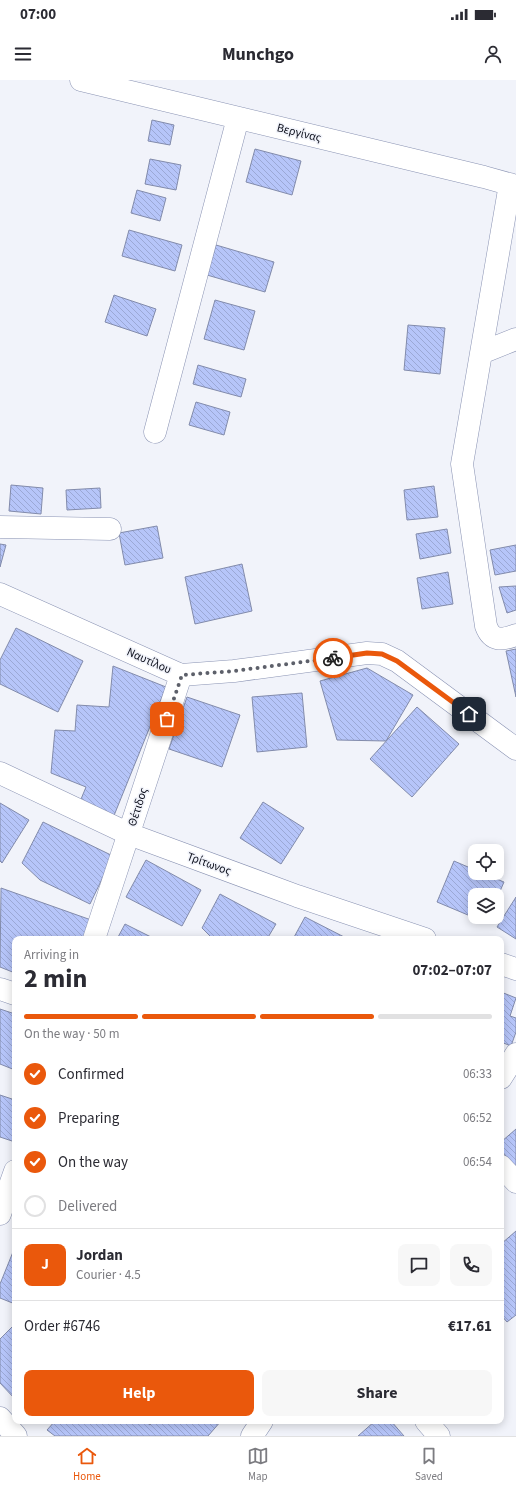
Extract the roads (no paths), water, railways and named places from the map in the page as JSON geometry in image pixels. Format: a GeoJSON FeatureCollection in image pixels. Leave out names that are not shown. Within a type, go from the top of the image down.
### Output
{"type":"FeatureCollection","features":[{"type":"Feature","properties":{"kind":"street","name":"Βεργίνας"},"geometry":{"type":"LineString","coordinates":[[81,80],[513,185]]}},
{"type":"Feature","properties":{"kind":"street"},"geometry":{"type":"LineString","coordinates":[[155,432],[238,118]]}},
{"type":"Feature","properties":{"kind":"street"},"geometry":{"type":"LineString","coordinates":[[513,185],[481,353],[462,467],[486,626],[488,632],[493,637],[499,639],[516,635]]}},
{"type":"Feature","properties":{"kind":"street"},"geometry":{"type":"LineString","coordinates":[[481,353],[516,339]]}},
{"type":"Feature","properties":{"kind":"street"},"geometry":{"type":"LineString","coordinates":[[0,527],[110,529]]}},
{"type":"Feature","properties":{"kind":"street","name":"Ναυτίλου"},"geometry":{"type":"LineString","coordinates":[[0,594],[182,675],[234,671],[367,653],[382,654],[397,661],[516,749]]}},
{"type":"Feature","properties":{"kind":"street","name":"Θέτιδος"},"geometry":{"type":"LineString","coordinates":[[95,936],[182,675]]}},
{"type":"Feature","properties":{"kind":"street","name":"Τρίτωνος"},"geometry":{"type":"LineString","coordinates":[[0,773],[129,834],[297,896],[416,936]]}},
{"type":"Feature","properties":{"kind":"street"},"geometry":{"type":"LineString","coordinates":[[504,965],[516,969]]}},
{"type":"Feature","properties":{"kind":"street"},"geometry":{"type":"LineString","coordinates":[[0,989],[12,993]]}},
{"type":"Feature","properties":{"kind":"street"},"geometry":{"type":"LineString","coordinates":[[504,1073],[516,1054]]}},
{"type":"Feature","properties":{"kind":"street"},"geometry":{"type":"LineString","coordinates":[[504,1169],[516,1182]]}},
{"type":"Feature","properties":{"kind":"street"},"geometry":{"type":"LineString","coordinates":[[5,1213],[12,1183]]}},
{"type":"Feature","properties":{"kind":"street"},"geometry":{"type":"LineString","coordinates":[[0,1418],[16,1436]]}},
{"type":"Feature","properties":{"kind":"street"},"geometry":{"type":"LineString","coordinates":[[252,1436],[260,1424]]}},
{"type":"Feature","properties":{"kind":"street"},"geometry":{"type":"LineString","coordinates":[[429,1424],[439,1436]]}}]}
